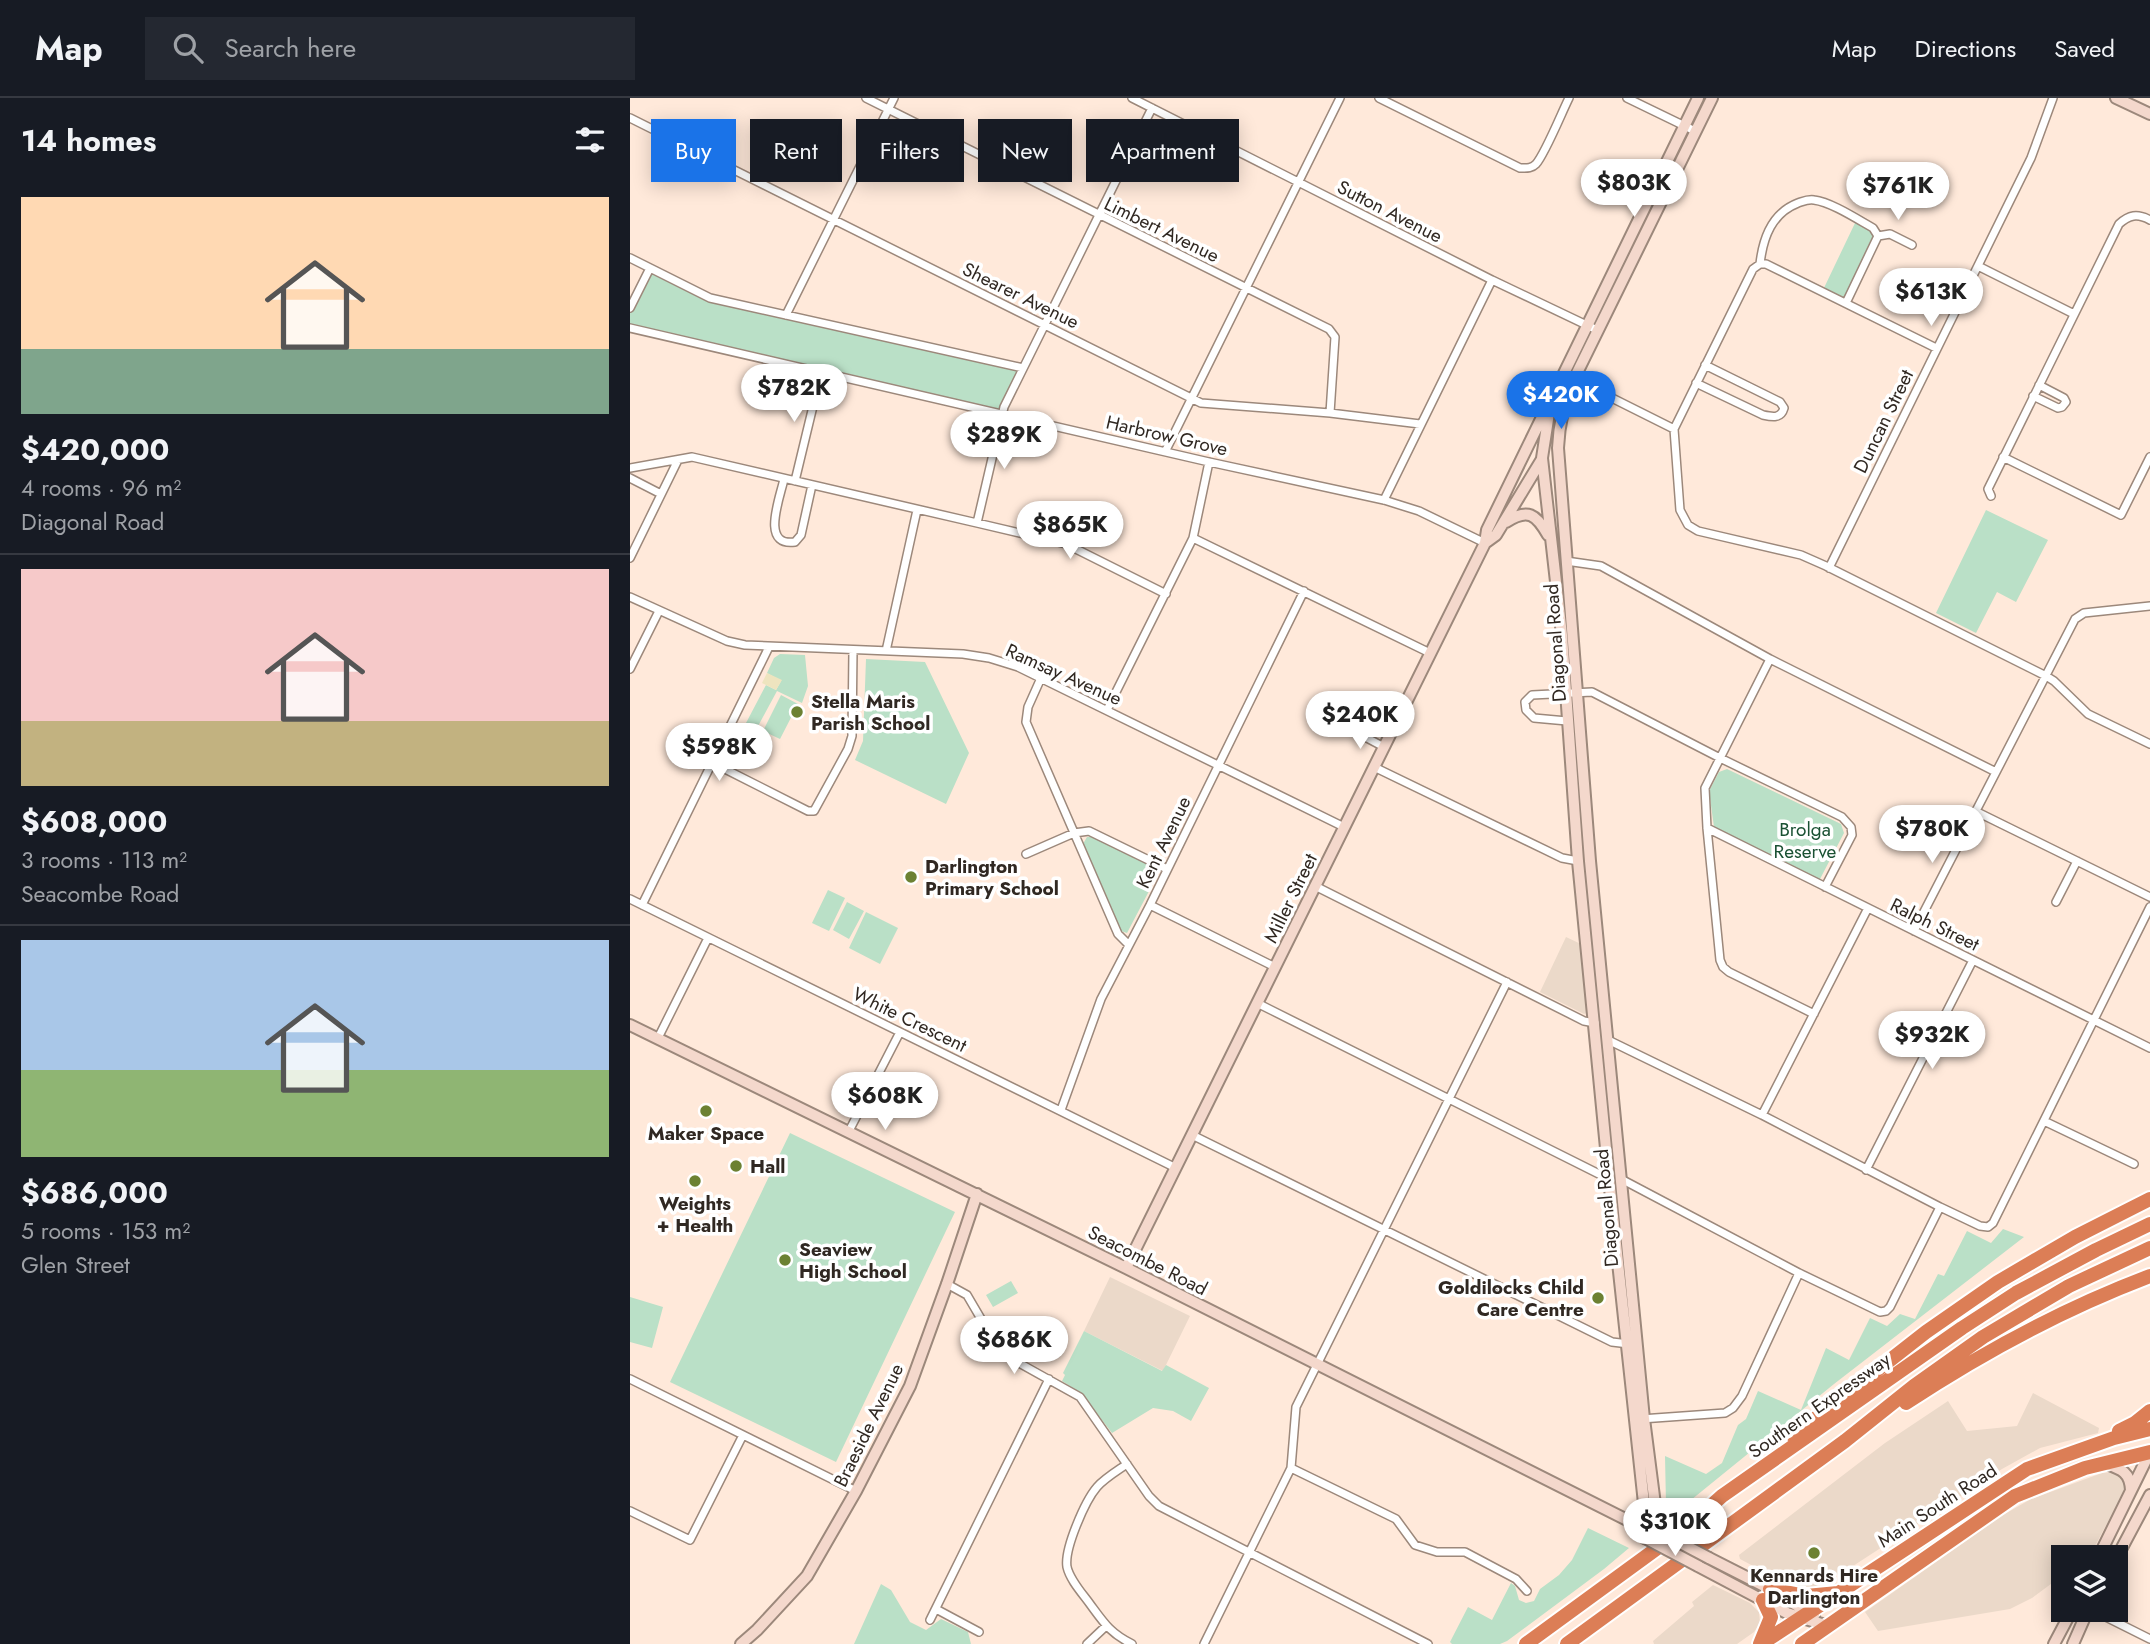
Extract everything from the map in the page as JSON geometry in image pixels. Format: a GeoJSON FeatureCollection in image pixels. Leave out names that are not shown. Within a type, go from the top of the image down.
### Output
{"type":"FeatureCollection","features":[{"type":"Feature","properties":{"kind":"highway"},"geometry":{"type":"LineString","coordinates":[[1723,1496],[1810,1423],[1961,1307],[2049,1251],[2150,1199]]}},
{"type":"Feature","properties":{"kind":"highway","name":"Southern Expressway"},"geometry":{"type":"LineString","coordinates":[[1527,1644],[1723,1496],[1962,1328],[2017,1293],[2150,1224]]}},
{"type":"Feature","properties":{"kind":"highway","name":"Southern Expressway"},"geometry":{"type":"LineString","coordinates":[[1567,1644],[1845,1441],[1983,1336],[2069,1286],[2150,1248]]}},
{"type":"Feature","properties":{"kind":"highway"},"geometry":{"type":"LineString","coordinates":[[1845,1441],[2002,1343],[2057,1315],[2150,1276]]}},
{"type":"Feature","properties":{"kind":"highway"},"geometry":{"type":"LineString","coordinates":[[2104,1442],[2150,1411]]}},
{"type":"Feature","properties":{"kind":"highway","name":"Main South Road"},"geometry":{"type":"LineString","coordinates":[[1760,1644],[2027,1469],[2150,1429]]}},
{"type":"Feature","properties":{"kind":"highway","name":"Main South Road"},"geometry":{"type":"LineString","coordinates":[[1802,1644],[2015,1496],[2061,1476],[2150,1452]]}},
{"type":"Feature","properties":{"kind":"highway"},"geometry":{"type":"LineString","coordinates":[[1760,1644],[1771,1617],[1767,1595],[1839,1593]]}},
{"type":"Feature","properties":{"kind":"main road","name":"Diagonal Road"},"geometry":{"type":"LineString","coordinates":[[1649,1533],[1631,1344],[1609,1179],[1590,861],[1542,458],[1551,400],[1592,327],[1689,128],[1698,98]]}},
{"type":"Feature","properties":{"kind":"main road","name":"Diagonal Road"},"geometry":{"type":"LineString","coordinates":[[1689,128],[1712,98]]}},
{"type":"Feature","properties":{"kind":"main road"},"geometry":{"type":"LineString","coordinates":[[2116,98],[2150,114]]}},
{"type":"Feature","properties":{"kind":"main road","name":"Diagonal Road"},"geometry":{"type":"LineString","coordinates":[[1592,327],[1559,422],[1570,693],[1567,721],[1595,1023],[1602,1039],[1621,1179],[1631,1344]]}},
{"type":"Feature","properties":{"kind":"main road","name":"Miller Street"},"geometry":{"type":"LineString","coordinates":[[1126,1268],[1485,543],[1487,530],[1551,400]]}},
{"type":"Feature","properties":{"kind":"main road","name":"Miller Street"},"geometry":{"type":"LineString","coordinates":[[1485,543],[1496,535],[1542,458],[1559,422]]}},
{"type":"Feature","properties":{"kind":"main road"},"geometry":{"type":"LineString","coordinates":[[1502,525],[1523,513],[1529,514],[1542,526],[1551,541]]}},
{"type":"Feature","properties":{"kind":"main road"},"geometry":{"type":"LineString","coordinates":[[1553,562],[1566,561]]}},
{"type":"Feature","properties":{"kind":"main road"},"geometry":{"type":"LineString","coordinates":[[1578,861],[1590,861]]}},
{"type":"Feature","properties":{"kind":"main road","name":"Seacombe Road"},"geometry":{"type":"LineString","coordinates":[[630,1025],[1126,1268],[1649,1533],[1709,1558],[1767,1595],[1828,1626]]}},
{"type":"Feature","properties":{"kind":"main road"},"geometry":{"type":"LineString","coordinates":[[1609,1179],[1621,1179]]}},
{"type":"Feature","properties":{"kind":"main road","name":"Braeside Avenue"},"geometry":{"type":"LineString","coordinates":[[741,1644],[807,1576],[856,1491],[910,1386],[977,1194]]}},
{"type":"Feature","properties":{"kind":"main road"},"geometry":{"type":"LineString","coordinates":[[2104,1545],[2150,1452]]}},
{"type":"Feature","properties":{"kind":"main road"},"geometry":{"type":"LineString","coordinates":[[2104,1463],[2122,1469],[2128,1475],[2130,1493]]}},
{"type":"Feature","properties":{"kind":"main road"},"geometry":{"type":"LineString","coordinates":[[2123,1545],[2150,1495]]}},
{"type":"Feature","properties":{"kind":"main road","name":"Seacombe Road"},"geometry":{"type":"LineString","coordinates":[[1649,1533],[1698,1566],[1767,1595]]}},
{"type":"Feature","properties":{"kind":"main road"},"geometry":{"type":"LineString","coordinates":[[2054,1644],[2066,1622]]}},
{"type":"Feature","properties":{"kind":"main road"},"geometry":{"type":"LineString","coordinates":[[2073,1644],[2083,1622]]}},
{"type":"Feature","properties":{"kind":"street","name":"Limbert Avenue"},"geometry":{"type":"LineString","coordinates":[[866,98],[1329,329],[1335,337],[1330,413]]}},
{"type":"Feature","properties":{"kind":"street"},"geometry":{"type":"LineString","coordinates":[[786,315],[894,98]]}},
{"type":"Feature","properties":{"kind":"street","name":"Sutton Avenue"},"geometry":{"type":"LineString","coordinates":[[1132,98],[1492,280],[1592,327]]}},
{"type":"Feature","properties":{"kind":"street"},"geometry":{"type":"LineString","coordinates":[[1166,450],[1340,98]]}},
{"type":"Feature","properties":{"kind":"street"},"geometry":{"type":"LineString","coordinates":[[1379,98],[1525,169],[1536,164],[1569,98]]}},
{"type":"Feature","properties":{"kind":"street"},"geometry":{"type":"LineString","coordinates":[[1627,98],[1689,128]]}},
{"type":"Feature","properties":{"kind":"street","name":"Duncan Street"},"geometry":{"type":"LineString","coordinates":[[1829,568],[2031,158],[2053,98]]}},
{"type":"Feature","properties":{"kind":"street"},"geometry":{"type":"LineString","coordinates":[[977,523],[1003,413],[1152,108]]}},
{"type":"Feature","properties":{"kind":"street","name":"Shearer Avenue"},"geometry":{"type":"LineString","coordinates":[[630,118],[1201,403],[1330,413],[1420,424]]}},
{"type":"Feature","properties":{"kind":"street"},"geometry":{"type":"LineString","coordinates":[[1760,264],[1762,244],[1777,216],[1785,208],[1808,199],[1816,200],[1873,228],[1878,236]]}},
{"type":"Feature","properties":{"kind":"street"},"geometry":{"type":"LineString","coordinates":[[1991,496],[1988,489],[2003,457],[2119,223],[2129,216],[2142,216],[2150,220]]}},
{"type":"Feature","properties":{"kind":"street"},"geometry":{"type":"LineString","coordinates":[[1878,236],[1890,234],[1912,245]]}},
{"type":"Feature","properties":{"kind":"street"},"geometry":{"type":"LineString","coordinates":[[1846,303],[1878,236]]}},
{"type":"Feature","properties":{"kind":"street"},"geometry":{"type":"LineString","coordinates":[[630,258],[710,298],[1023,368]]}},
{"type":"Feature","properties":{"kind":"street"},"geometry":{"type":"LineString","coordinates":[[1936,348],[1766,264],[1754,268],[1674,429],[1680,510],[1688,525],[1698,531],[1801,555],[1829,568],[2046,676],[2088,713],[2150,744]]}},
{"type":"Feature","properties":{"kind":"street"},"geometry":{"type":"LineString","coordinates":[[1978,266],[2074,314]]}},
{"type":"Feature","properties":{"kind":"street"},"geometry":{"type":"LineString","coordinates":[[630,308],[650,268]]}},
{"type":"Feature","properties":{"kind":"street"},"geometry":{"type":"LineString","coordinates":[[1384,500],[1492,280]]}},
{"type":"Feature","properties":{"kind":"street","name":"Harbrow Grove"},"geometry":{"type":"LineString","coordinates":[[630,328],[1384,500],[1419,511],[1485,543]]}},
{"type":"Feature","properties":{"kind":"street"},"geometry":{"type":"LineString","coordinates":[[1696,383],[1763,415],[1772,417],[1782,413],[1784,408],[1780,401],[1705,365]]}},
{"type":"Feature","properties":{"kind":"street"},"geometry":{"type":"LineString","coordinates":[[795,481],[821,373]]}},
{"type":"Feature","properties":{"kind":"street"},"geometry":{"type":"LineString","coordinates":[[1574,379],[1674,429]]}},
{"type":"Feature","properties":{"kind":"street"},"geometry":{"type":"LineString","coordinates":[[2034,396],[2058,408],[2063,408],[2066,402],[2064,398],[2039,386]]}},
{"type":"Feature","properties":{"kind":"street"},"geometry":{"type":"LineString","coordinates":[[630,468],[692,457],[977,523],[1066,544],[1166,594]]}},
{"type":"Feature","properties":{"kind":"street"},"geometry":{"type":"LineString","coordinates":[[2003,457],[2121,514],[2150,457]]}},
{"type":"Feature","properties":{"kind":"street"},"geometry":{"type":"LineString","coordinates":[[630,558],[678,460]]}},
{"type":"Feature","properties":{"kind":"street"},"geometry":{"type":"LineString","coordinates":[[1107,710],[1193,538],[1209,462]]}},
{"type":"Feature","properties":{"kind":"street"},"geometry":{"type":"LineString","coordinates":[[630,478],[661,494]]}},
{"type":"Feature","properties":{"kind":"street"},"geometry":{"type":"LineString","coordinates":[[784,479],[774,530],[777,538],[786,543],[795,542],[801,535],[812,485]]}},
{"type":"Feature","properties":{"kind":"street"},"geometry":{"type":"LineString","coordinates":[[886,651],[917,510]]}},
{"type":"Feature","properties":{"kind":"street"},"geometry":{"type":"LineString","coordinates":[[1193,538],[1430,653]]}},
{"type":"Feature","properties":{"kind":"street"},"geometry":{"type":"LineString","coordinates":[[1566,561],[1601,566],[1770,659],[1996,772]]}},
{"type":"Feature","properties":{"kind":"street","name":"Kent Avenue"},"geometry":{"type":"LineString","coordinates":[[1062,1110],[1101,999],[1304,591]]}},
{"type":"Feature","properties":{"kind":"street","name":"Ramsay Avenue"},"geometry":{"type":"LineString","coordinates":[[630,597],[727,640],[769,647],[981,656],[1018,667],[1344,827]]}},
{"type":"Feature","properties":{"kind":"street"},"geometry":{"type":"LineString","coordinates":[[1914,931],[2077,617],[2084,613],[2150,606]]}},
{"type":"Feature","properties":{"kind":"street"},"geometry":{"type":"LineString","coordinates":[[630,669],[659,611]]}},
{"type":"Feature","properties":{"kind":"street"},"geometry":{"type":"LineString","coordinates":[[642,905],[769,647]]}},
{"type":"Feature","properties":{"kind":"street"},"geometry":{"type":"LineString","coordinates":[[713,763],[808,811],[814,811],[842,761],[852,736],[853,650]]}},
{"type":"Feature","properties":{"kind":"street"},"geometry":{"type":"LineString","coordinates":[[1770,659],[1705,788],[1723,967],[1728,972],[1814,1014]]}},
{"type":"Feature","properties":{"kind":"street"},"geometry":{"type":"LineString","coordinates":[[1041,678],[1028,707],[1026,722],[1118,934],[1129,945]]}},
{"type":"Feature","properties":{"kind":"street"},"geometry":{"type":"LineString","coordinates":[[1570,693],[1592,692],[1842,817],[1851,827],[1852,835],[1825,887]]}},
{"type":"Feature","properties":{"kind":"street","name":"Diagonal Road"},"geometry":{"type":"LineString","coordinates":[[1567,721],[1534,718],[1526,710],[1525,702],[1532,695],[1570,693]]}},
{"type":"Feature","properties":{"kind":"street"},"geometry":{"type":"LineString","coordinates":[[1350,729],[1384,747]]}},
{"type":"Feature","properties":{"kind":"street"},"geometry":{"type":"LineString","coordinates":[[1374,767],[1562,858],[1578,861]]}},
{"type":"Feature","properties":{"kind":"street"},"geometry":{"type":"LineString","coordinates":[[1975,811],[2150,897]]}},
{"type":"Feature","properties":{"kind":"street","name":"Ralph Street"},"geometry":{"type":"LineString","coordinates":[[1707,828],[2150,1048]]}},
{"type":"Feature","properties":{"kind":"street"},"geometry":{"type":"LineString","coordinates":[[1026,854],[1083,830],[1094,832],[1167,869]]}},
{"type":"Feature","properties":{"kind":"street"},"geometry":{"type":"LineString","coordinates":[[2056,902],[2077,861]]}},
{"type":"Feature","properties":{"kind":"street"},"geometry":{"type":"LineString","coordinates":[[1315,886],[1584,1021],[1595,1023]]}},
{"type":"Feature","properties":{"kind":"street","name":"White Crescent"},"geometry":{"type":"LineString","coordinates":[[630,899],[1175,1168]]}},
{"type":"Feature","properties":{"kind":"street"},"geometry":{"type":"LineString","coordinates":[[1150,905],[1275,967]]}},
{"type":"Feature","properties":{"kind":"street"},"geometry":{"type":"LineString","coordinates":[[1602,1039],[1762,1115],[1980,1226],[1988,1227],[1993,1223],[2150,907]]}},
{"type":"Feature","properties":{"kind":"street"},"geometry":{"type":"LineString","coordinates":[[1762,1115],[1867,908]]}},
{"type":"Feature","properties":{"kind":"street"},"geometry":{"type":"LineString","coordinates":[[658,1038],[708,938]]}},
{"type":"Feature","properties":{"kind":"street"},"geometry":{"type":"LineString","coordinates":[[1866,1170],[1973,960]]}},
{"type":"Feature","properties":{"kind":"street"},"geometry":{"type":"LineString","coordinates":[[1204,1644],[1291,1468],[1293,1415],[1507,982]]}},
{"type":"Feature","properties":{"kind":"street"},"geometry":{"type":"LineString","coordinates":[[1257,1003],[1609,1179]]}},
{"type":"Feature","properties":{"kind":"street"},"geometry":{"type":"LineString","coordinates":[[849,1131],[900,1032]]}},
{"type":"Feature","properties":{"kind":"street"},"geometry":{"type":"LineString","coordinates":[[2044,1121],[2134,1164]]}},
{"type":"Feature","properties":{"kind":"street"},"geometry":{"type":"LineString","coordinates":[[1192,1135],[1612,1342],[1631,1344]]}},
{"type":"Feature","properties":{"kind":"street"},"geometry":{"type":"LineString","coordinates":[[1621,1179],[1799,1273],[1880,1312],[1890,1307],[1940,1206]]}},
{"type":"Feature","properties":{"kind":"street"},"geometry":{"type":"LineString","coordinates":[[1639,1419],[1725,1413],[1733,1408],[1742,1396],[1799,1273]]}},
{"type":"Feature","properties":{"kind":"street"},"geometry":{"type":"LineString","coordinates":[[947,1284],[967,1295],[1001,1353],[1080,1397],[1149,1496],[1159,1506],[1428,1644]]}},
{"type":"Feature","properties":{"kind":"street"},"geometry":{"type":"LineString","coordinates":[[630,1379],[856,1491]]}},
{"type":"Feature","properties":{"kind":"street"},"geometry":{"type":"LineString","coordinates":[[930,1620],[1049,1379]]}},
{"type":"Feature","properties":{"kind":"street"},"geometry":{"type":"LineString","coordinates":[[630,1511],[690,1541],[743,1435]]}},
{"type":"Feature","properties":{"kind":"street"},"geometry":{"type":"LineString","coordinates":[[1127,1464],[1105,1480],[1092,1495],[1072,1538],[1067,1560],[1070,1576],[1106,1626],[1114,1635],[1132,1644]]}},
{"type":"Feature","properties":{"kind":"street"},"geometry":{"type":"LineString","coordinates":[[1291,1468],[1396,1519],[1415,1545],[1437,1552],[1465,1552],[1516,1579],[1527,1591]]}},
{"type":"Feature","properties":{"kind":"street"},"geometry":{"type":"LineString","coordinates":[[936,1609],[979,1632]]}},
{"type":"Feature","properties":{"kind":"street"},"geometry":{"type":"LineString","coordinates":[[2116,1622],[2149,1636]]}},
{"type":"Feature","properties":{"kind":"street"},"geometry":{"type":"LineString","coordinates":[[1087,1644],[1106,1626]]}},
{"type":"Feature","properties":{"kind":"shaded area"},"geometry":{"type":"Polygon","coordinates":[[[1566,937],[1583,945],[1590,1012],[1584,1014],[1540,992],[1566,937]]]}},
{"type":"Feature","properties":{"kind":"shaded area"},"geometry":{"type":"Polygon","coordinates":[[[1110,1277],[1190,1316],[1163,1371],[1084,1331],[1110,1277]]]}},
{"type":"Feature","properties":{"kind":"shaded area"},"geometry":{"type":"Polygon","coordinates":[[[2033,1393],[2099,1428],[2098,1433],[2040,1448],[2002,1469],[1853,1566],[1811,1589],[1793,1587],[1740,1559],[1739,1555],[1885,1443],[1948,1401],[1967,1431],[2017,1426],[2033,1393]]]}},
{"type":"Feature","properties":{"kind":"shaded area"},"geometry":{"type":"Polygon","coordinates":[[[2102,1473],[2118,1473],[2127,1483],[2095,1545],[2051,1545],[2051,1584],[2032,1598],[2010,1609],[1878,1631],[1865,1612],[2003,1515],[2031,1499],[2102,1473]]]}},
{"type":"Feature","properties":{"kind":"shaded area"},"geometry":{"type":"Polygon","coordinates":[[[1713,1585],[1750,1603],[1759,1612],[1760,1623],[1754,1632],[1737,1644],[1654,1644],[1653,1641],[1694,1606],[1692,1602],[1713,1585]]]}},
{"type":"Feature","properties":{"kind":"green space"},"geometry":{"type":"Polygon","coordinates":[[[1856,221],[1872,229],[1876,236],[1845,301],[1823,290],[1856,221]]]}},
{"type":"Feature","properties":{"kind":"green space"},"geometry":{"type":"Polygon","coordinates":[[[651,270],[708,301],[1020,369],[1001,410],[630,325],[630,313],[651,270]]]}},
{"type":"Feature","properties":{"kind":"green space"},"geometry":{"type":"Polygon","coordinates":[[[1986,510],[2048,540],[2016,602],[1997,592],[1976,633],[1936,613],[1986,510]]]}},
{"type":"Feature","properties":{"kind":"green space"},"geometry":{"type":"Polygon","coordinates":[[[780,654],[805,655],[808,686],[802,703],[777,691],[757,728],[746,723],[766,685],[776,690],[781,681],[767,673],[774,658],[780,654]]]}},
{"type":"Feature","properties":{"kind":"green space"},"geometry":{"type":"Polygon","coordinates":[[[866,659],[925,662],[969,753],[946,804],[855,760],[863,741],[866,659]]]}},
{"type":"Feature","properties":{"kind":"green space"},"geometry":{"type":"Polygon","coordinates":[[[781,695],[798,704],[780,739],[763,731],[781,695]]]}},
{"type":"Feature","properties":{"kind":"green space","name":"Brolga Reserve"},"geometry":{"type":"Polygon","coordinates":[[[1727,769],[1841,824],[1844,833],[1820,879],[1817,880],[1714,827],[1709,791],[1719,772],[1727,769]]]}},
{"type":"Feature","properties":{"kind":"green space"},"geometry":{"type":"Polygon","coordinates":[[[1087,837],[1155,867],[1158,874],[1127,933],[1121,931],[1083,844],[1087,837]]]}},
{"type":"Feature","properties":{"kind":"green space"},"geometry":{"type":"Polygon","coordinates":[[[828,890],[845,898],[829,931],[812,923],[828,890]]]}},
{"type":"Feature","properties":{"kind":"green space"},"geometry":{"type":"Polygon","coordinates":[[[847,902],[864,911],[849,939],[833,930],[847,902]]]}},
{"type":"Feature","properties":{"kind":"green space"},"geometry":{"type":"Polygon","coordinates":[[[866,912],[898,928],[880,964],[849,948],[866,912]]]}},
{"type":"Feature","properties":{"kind":"green space"},"geometry":{"type":"Polygon","coordinates":[[[790,1133],[955,1212],[836,1462],[670,1382],[790,1133]]]}},
{"type":"Feature","properties":{"kind":"green space"},"geometry":{"type":"Polygon","coordinates":[[[2003,1229],[2024,1237],[1834,1384],[1670,1517],[1666,1504],[1665,1456],[1706,1474],[1722,1463],[1738,1425],[1746,1419],[1758,1391],[1801,1410],[1826,1348],[1849,1360],[1870,1318],[1887,1326],[1900,1314],[1915,1319],[1938,1274],[1944,1276],[1967,1231],[1991,1243],[2003,1229]]]}},
{"type":"Feature","properties":{"kind":"green space"},"geometry":{"type":"Polygon","coordinates":[[[1011,1281],[1018,1293],[993,1307],[986,1295],[1011,1281]]]}},
{"type":"Feature","properties":{"kind":"green space"},"geometry":{"type":"Polygon","coordinates":[[[630,1297],[663,1307],[652,1348],[630,1342],[630,1297]]]}},
{"type":"Feature","properties":{"kind":"green space"},"geometry":{"type":"Polygon","coordinates":[[[1084,1331],[1162,1371],[1166,1365],[1209,1388],[1191,1421],[1173,1411],[1153,1408],[1112,1433],[1081,1393],[1062,1381],[1065,1375],[1063,1373],[1084,1331]]]}},
{"type":"Feature","properties":{"kind":"green space"},"geometry":{"type":"Polygon","coordinates":[[[1588,1528],[1629,1548],[1507,1641],[1500,1644],[1450,1642],[1468,1607],[1492,1620],[1511,1583],[1515,1586],[1519,1600],[1526,1603],[1534,1601],[1540,1589],[1559,1575],[1572,1560],[1588,1528]]]}},
{"type":"Feature","properties":{"kind":"green space"},"geometry":{"type":"Polygon","coordinates":[[[881,1584],[891,1590],[910,1622],[926,1630],[941,1619],[968,1632],[971,1644],[854,1644],[881,1584]]]}},
{"type":"Feature","properties":{"kind":"sand"},"geometry":{"type":"Polygon","coordinates":[[[767,673],[782,680],[776,690],[762,683],[767,673]]]}},
{"type":"Feature","properties":{"kind":"place","name":"Stella Maris Parish School"},"geometry":{"type":"Point","coordinates":[797,712]}},
{"type":"Feature","properties":{"kind":"place","name":"Darlington Primary School"},"geometry":{"type":"Point","coordinates":[911,877]}},
{"type":"Feature","properties":{"kind":"place","name":"Maker Space"},"geometry":{"type":"Point","coordinates":[706,1111]}},
{"type":"Feature","properties":{"kind":"place","name":"Hall"},"geometry":{"type":"Point","coordinates":[736,1166]}},
{"type":"Feature","properties":{"kind":"place","name":"Weights + Health"},"geometry":{"type":"Point","coordinates":[695,1181]}},
{"type":"Feature","properties":{"kind":"place","name":"Seaview High School"},"geometry":{"type":"Point","coordinates":[785,1260]}},
{"type":"Feature","properties":{"kind":"place","name":"Goldilocks Child Care Centre"},"geometry":{"type":"Point","coordinates":[1598,1298]}},
{"type":"Feature","properties":{"kind":"place","name":"Kennards Hire Darlington"},"geometry":{"type":"Point","coordinates":[1814,1553]}}]}
